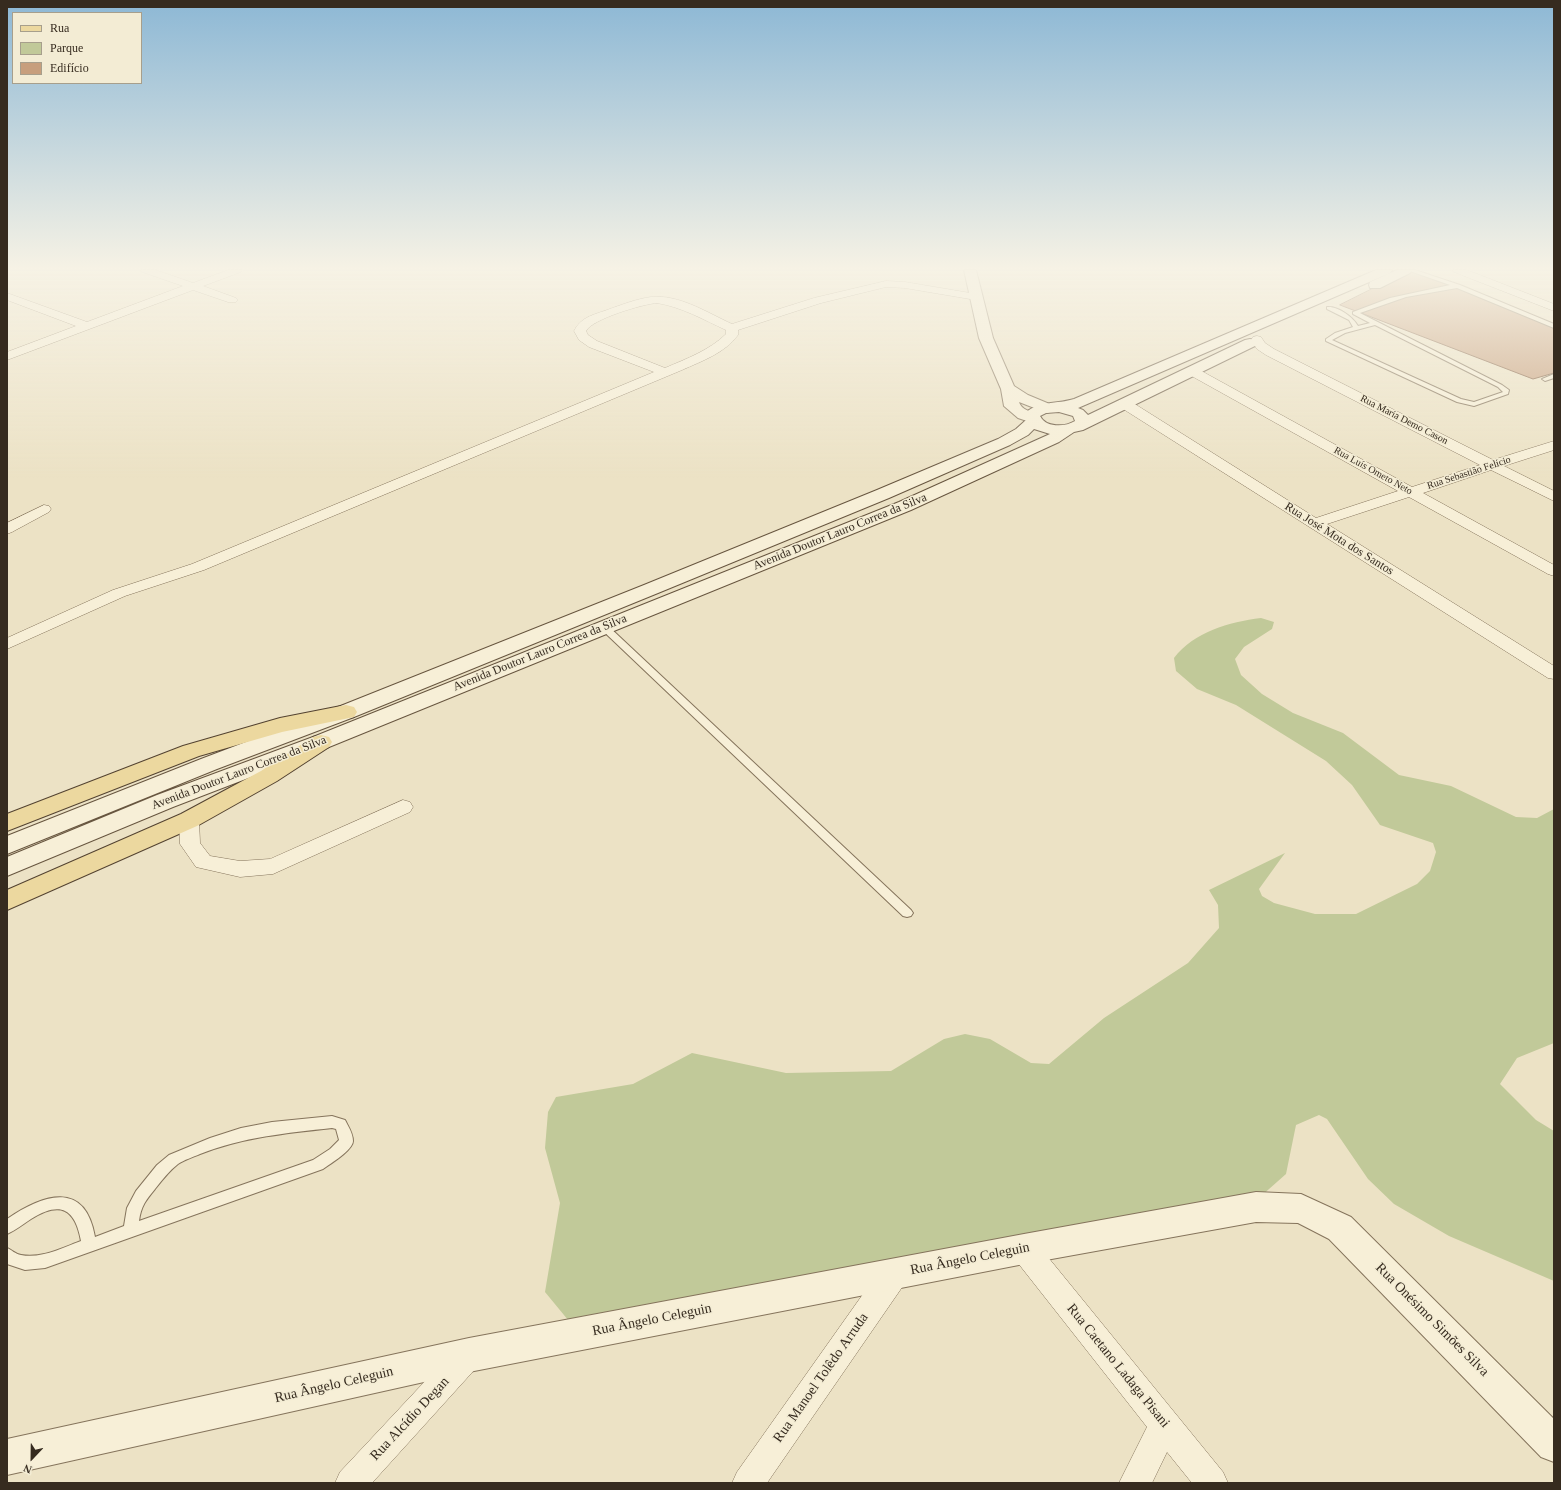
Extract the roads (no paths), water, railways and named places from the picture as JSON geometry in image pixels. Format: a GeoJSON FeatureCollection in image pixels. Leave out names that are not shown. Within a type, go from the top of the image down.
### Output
{"type":"FeatureCollection","features":[{"type":"Feature","properties":{"kind":"main road"},"geometry":{"type":"LineString","coordinates":[[987,340],[1008,389],[1012,406],[1023,415],[1044,414],[1078,413],[1083,418],[1076,426],[1048,429],[1044,414]]}},
{"type":"Feature","properties":{"kind":"main road","name":"Avenida Doutor Lauro Correa da Silva"},"geometry":{"type":"LineString","coordinates":[[7,846],[209,764],[346,712],[883,494],[1004,442],[1022,432],[1044,414],[1079,402],[1224,340]]}},
{"type":"Feature","properties":{"kind":"main road","name":"Avenida Doutor Lauro Correa da Silva"},"geometry":{"type":"LineString","coordinates":[[7,867],[165,801],[321,742],[905,506],[1054,439],[1076,426],[1258,340]]}},
{"type":"Feature","properties":{"kind":"main road"},"geometry":{"type":"LineString","coordinates":[[7,823],[191,751],[280,725],[346,712]]}},
{"type":"Feature","properties":{"kind":"main road"},"geometry":{"type":"LineString","coordinates":[[7,900],[189,820],[269,776],[321,742]]}},
{"type":"Feature","properties":{"kind":"main road","name":"Rua Ângelo Celeguin"},"geometry":{"type":"LineString","coordinates":[[7,1457],[469,1355],[895,1273],[1256,1207],[1301,1209]]}},
{"type":"Feature","properties":{"kind":"main road","name":"Rua Onésimo Simões Silva"},"geometry":{"type":"LineString","coordinates":[[1301,1209],[1340,1228],[1554,1444]]}},
{"type":"Feature","properties":{"kind":"street"},"geometry":{"type":"LineString","coordinates":[[7,356],[51,340]]}},
{"type":"Feature","properties":{"kind":"street"},"geometry":{"type":"LineString","coordinates":[[587,340],[593,344],[665,372]]}},
{"type":"Feature","properties":{"kind":"street"},"geometry":{"type":"LineString","coordinates":[[7,644],[119,593],[198,566],[665,372],[723,344],[727,340]]}},
{"type":"Feature","properties":{"kind":"street","name":"Rua Maria Demo Cason"},"geometry":{"type":"LineString","coordinates":[[1258,340],[1261,346],[1270,352],[1554,496]]}},
{"type":"Feature","properties":{"kind":"street","name":"Rua Luís Ometo Neto"},"geometry":{"type":"LineString","coordinates":[[1192,371],[1554,571]]}},
{"type":"Feature","properties":{"kind":"street","name":"Rua José Mota dos Santos"},"geometry":{"type":"LineString","coordinates":[[1125,404],[1554,674]]}},
{"type":"Feature","properties":{"kind":"street","name":"Rua Sebastião Felício"},"geometry":{"type":"LineString","coordinates":[[1315,523],[1554,445]]}},
{"type":"Feature","properties":{"kind":"street"},"geometry":{"type":"LineString","coordinates":[[7,529],[44,509]]}},
{"type":"Feature","properties":{"kind":"street"},"geometry":{"type":"LineString","coordinates":[[189,820],[190,844],[203,862],[240,869],[273,866],[403,807]]}},
{"type":"Feature","properties":{"kind":"street","name":"Rua Caetano Ladaga Pisani"},"geometry":{"type":"LineString","coordinates":[[1024,1249],[1212,1483]]}},
{"type":"Feature","properties":{"kind":"street","name":"Rua Manoel Tolêdo Arruda"},"geometry":{"type":"LineString","coordinates":[[748,1483],[895,1273]]}},
{"type":"Feature","properties":{"kind":"street","name":"Rua Alcídio Degan"},"geometry":{"type":"LineString","coordinates":[[352,1483],[469,1355]]}},
{"type":"Feature","properties":{"kind":"street"},"geometry":{"type":"LineString","coordinates":[[1136,1483],[1165,1424]]}},
{"type":"Feature","properties":{"kind":"lane"},"geometry":{"type":"LineString","coordinates":[[1329,340],[1459,401],[1474,404],[1506,393],[1506,390],[1500,386],[1405,340]]}},
{"type":"Feature","properties":{"kind":"lane"},"geometry":{"type":"LineString","coordinates":[[1545,379],[1554,376]]}},
{"type":"Feature","properties":{"kind":"lane"},"geometry":{"type":"LineString","coordinates":[[604,627],[907,913]]}},
{"type":"Feature","properties":{"kind":"lane"},"geometry":{"type":"LineString","coordinates":[[7,1255],[10,1259],[29,1264],[45,1261],[318,1164],[335,1153],[346,1142],[344,1132],[340,1124],[332,1122],[272,1128],[241,1134],[210,1144],[174,1159],[162,1169],[141,1196],[134,1208],[131,1230]]}},
{"type":"Feature","properties":{"kind":"lane"},"geometry":{"type":"LineString","coordinates":[[7,1227],[42,1205],[53,1202],[62,1202],[74,1207],[84,1221],[89,1245]]}}]}
